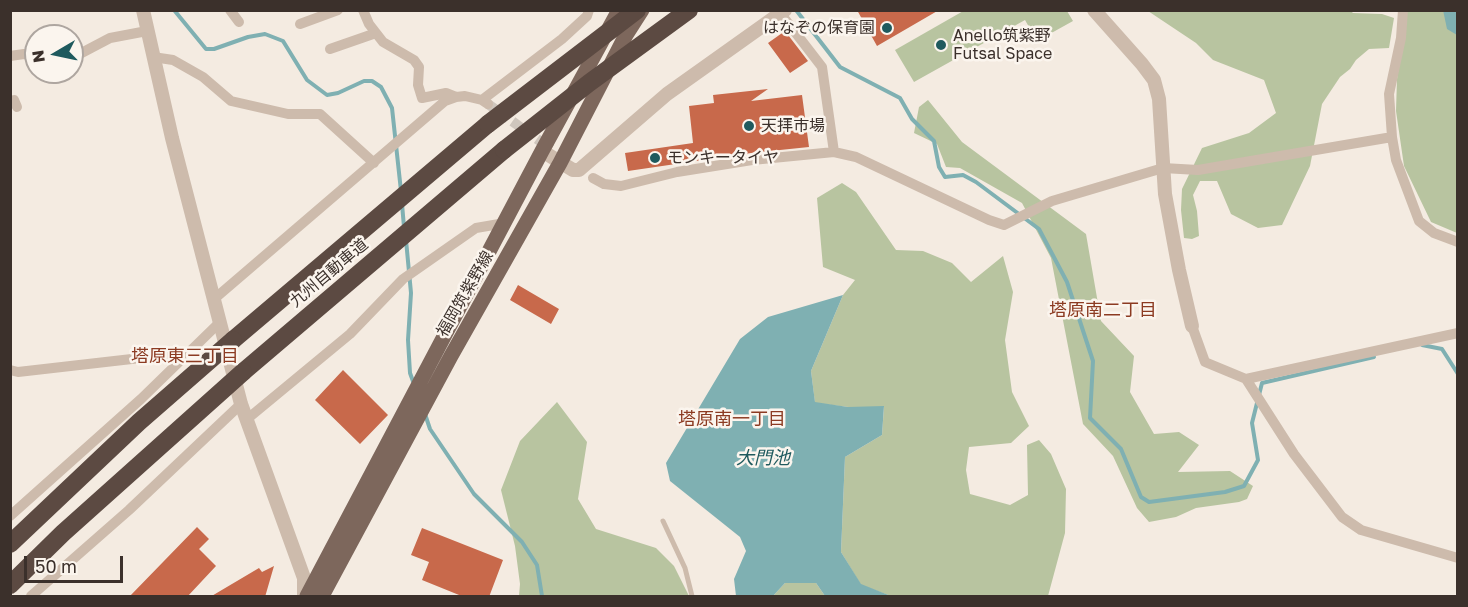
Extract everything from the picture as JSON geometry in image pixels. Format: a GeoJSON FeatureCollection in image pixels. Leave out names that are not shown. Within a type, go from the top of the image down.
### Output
{"type":"FeatureCollection","features":[{"type":"Feature","properties":{"kind":"highway","name":"九州自動車道"},"geometry":{"type":"LineString","coordinates":[[10,544],[139,422],[233,340],[488,124],[637,10]]}},
{"type":"Feature","properties":{"kind":"highway","name":"九州自動車道"},"geometry":{"type":"LineString","coordinates":[[10,585],[63,533],[243,372],[504,150],[589,83],[689,10]]}},
{"type":"Feature","properties":{"kind":"main road","name":"福岡筑紫野線"},"geometry":{"type":"LineString","coordinates":[[305,597],[506,223],[542,151],[620,10]]}},
{"type":"Feature","properties":{"kind":"main road","name":"福岡筑紫野線"},"geometry":{"type":"LineString","coordinates":[[322,597],[451,356],[560,163],[626,35],[642,10]]}},
{"type":"Feature","properties":{"kind":"street"},"geometry":{"type":"LineString","coordinates":[[143,10],[213,300],[241,404],[304,578],[305,597]]}},
{"type":"Feature","properties":{"kind":"street"},"geometry":{"type":"LineString","coordinates":[[230,10],[239,22]]}},
{"type":"Feature","properties":{"kind":"street"},"geometry":{"type":"LineString","coordinates":[[300,24],[338,10]]}},
{"type":"Feature","properties":{"kind":"street"},"geometry":{"type":"LineString","coordinates":[[363,10],[369,24],[383,42],[414,60],[419,67],[418,85],[422,98],[446,93],[456,97]]}},
{"type":"Feature","properties":{"kind":"street"},"geometry":{"type":"LineString","coordinates":[[213,300],[445,101],[465,96],[485,102],[562,39],[587,16],[589,10]]}},
{"type":"Feature","properties":{"kind":"street"},"geometry":{"type":"LineString","coordinates":[[1094,10],[1154,80],[1159,99],[1168,216],[1192,326],[1205,362],[1246,379],[1458,333]]}},
{"type":"Feature","properties":{"kind":"street"},"geometry":{"type":"LineString","coordinates":[[1403,10],[1401,39],[1389,94],[1396,160],[1419,221],[1434,233],[1458,242]]}},
{"type":"Feature","properties":{"kind":"street"},"geometry":{"type":"LineString","coordinates":[[542,151],[573,170],[579,170],[667,94],[781,12],[822,67],[834,152]]}},
{"type":"Feature","properties":{"kind":"street"},"geometry":{"type":"LineString","coordinates":[[84,52],[110,38],[147,31]]}},
{"type":"Feature","properties":{"kind":"street"},"geometry":{"type":"LineString","coordinates":[[330,49],[376,33]]}},
{"type":"Feature","properties":{"kind":"street"},"geometry":{"type":"LineString","coordinates":[[153,57],[173,60],[203,78],[231,101],[288,114],[321,114],[374,163]]}},
{"type":"Feature","properties":{"kind":"street"},"geometry":{"type":"LineString","coordinates":[[593,178],[604,184],[621,186],[677,172],[752,160],[834,152],[856,157],[1004,225],[1052,201],[1163,168],[1198,170],[1392,137]]}},
{"type":"Feature","properties":{"kind":"street"},"geometry":{"type":"LineString","coordinates":[[246,420],[350,334],[403,279],[477,228],[506,223]]}},
{"type":"Feature","properties":{"kind":"street"},"geometry":{"type":"LineString","coordinates":[[10,516],[185,357],[219,323]]}},
{"type":"Feature","properties":{"kind":"street"},"geometry":{"type":"LineString","coordinates":[[10,370],[18,372],[158,356],[185,357]]}},
{"type":"Feature","properties":{"kind":"street"},"geometry":{"type":"LineString","coordinates":[[1246,379],[1294,454],[1342,517],[1361,530],[1458,558]]}},
{"type":"Feature","properties":{"kind":"street"},"geometry":{"type":"LineString","coordinates":[[31,597],[129,510],[241,404]]}},
{"type":"Feature","properties":{"kind":"lane"},"geometry":{"type":"LineString","coordinates":[[663,521],[685,568],[692,597]]}},
{"type":"Feature","properties":{"kind":"green space","name":"Anello筑紫野 Futsal Space"},"geometry":{"type":"Polygon","coordinates":[[[965,10],[1067,11],[1073,21],[1037,41],[1025,20],[914,82],[895,50],[965,10]]]}},
{"type":"Feature","properties":{"kind":"green space"},"geometry":{"type":"Polygon","coordinates":[[[1350,10],[1353,13],[1382,14],[1394,18],[1389,48],[1369,49],[1340,77],[1322,104],[1310,166],[1282,225],[1258,228],[1231,214],[1217,181],[1200,181],[1193,195],[1199,236],[1192,239],[1184,238],[1181,210],[1182,189],[1202,148],[1249,133],[1276,113],[1264,80],[1213,60],[1196,43],[1148,11],[1350,10]]]}},
{"type":"Feature","properties":{"kind":"green space"},"geometry":{"type":"Polygon","coordinates":[[[1407,11],[1457,11],[1457,233],[1431,222],[1404,166],[1396,111],[1397,79],[1407,11]]]}},
{"type":"Feature","properties":{"kind":"green space"},"geometry":{"type":"Polygon","coordinates":[[[928,100],[962,142],[1086,234],[1101,321],[1134,356],[1130,392],[1154,434],[1179,432],[1199,445],[1178,472],[1230,471],[1253,486],[1247,499],[1196,508],[1176,517],[1149,522],[1137,508],[1113,456],[1083,424],[1051,258],[1022,203],[960,168],[946,167],[937,144],[914,133],[919,107],[928,100]]]}},
{"type":"Feature","properties":{"kind":"green space"},"geometry":{"type":"Polygon","coordinates":[[[842,183],[856,192],[896,250],[923,251],[952,263],[971,282],[1003,256],[1013,292],[1005,340],[1012,392],[1029,426],[1011,443],[969,447],[966,470],[970,494],[1010,505],[1028,495],[1027,445],[1039,440],[1051,454],[1066,489],[1065,533],[1048,596],[891,596],[861,585],[841,552],[845,457],[882,435],[884,407],[848,407],[815,403],[811,371],[843,295],[855,280],[823,267],[817,198],[842,183]]]}},
{"type":"Feature","properties":{"kind":"green space"},"geometry":{"type":"Polygon","coordinates":[[[557,402],[587,442],[578,499],[596,529],[656,548],[674,566],[689,596],[519,596],[520,584],[515,546],[501,490],[520,441],[557,402]]]}},
{"type":"Feature","properties":{"kind":"green space"},"geometry":{"type":"Polygon","coordinates":[[[785,583],[816,583],[825,596],[773,596],[785,583]]]}},
{"type":"Feature","properties":{"kind":"water"},"geometry":{"type":"Polygon","coordinates":[[[1443,10],[1457,11],[1457,35],[1447,29],[1443,10]]]}},
{"type":"Feature","properties":{"kind":"water","name":"大門池"},"geometry":{"type":"Polygon","coordinates":[[[843,295],[811,371],[815,402],[848,407],[884,406],[882,435],[845,457],[841,552],[861,584],[891,596],[825,596],[816,583],[785,583],[773,596],[736,596],[734,579],[746,551],[740,537],[670,481],[666,463],[740,339],[768,317],[843,295]]]}},
{"type":"Feature","properties":{"kind":"building","name":"はなぞの保育園"},"geometry":{"type":"Polygon","coordinates":[[[857,10],[939,10],[877,46],[857,10]]]}},
{"type":"Feature","properties":{"kind":"building"},"geometry":{"type":"Polygon","coordinates":[[[785,31],[808,61],[790,73],[768,43],[785,31]]]}},
{"type":"Feature","properties":{"kind":"building","name":"天拝市場"},"geometry":{"type":"Polygon","coordinates":[[[768,89],[751,101],[802,95],[809,147],[628,171],[625,153],[693,143],[689,106],[714,103],[713,95],[768,89]]]}},
{"type":"Feature","properties":{"kind":"building"},"geometry":{"type":"Polygon","coordinates":[[[518,285],[559,309],[551,324],[510,300],[518,285]]]}},
{"type":"Feature","properties":{"kind":"building"},"geometry":{"type":"Polygon","coordinates":[[[343,370],[388,415],[360,444],[315,400],[343,370]]]}},
{"type":"Feature","properties":{"kind":"building"},"geometry":{"type":"Polygon","coordinates":[[[197,527],[209,539],[199,549],[216,566],[187,597],[129,597],[197,527]]]}},
{"type":"Feature","properties":{"kind":"building"},"geometry":{"type":"Polygon","coordinates":[[[422,528],[503,560],[489,597],[464,597],[422,580],[429,562],[411,555],[422,528]]]}},
{"type":"Feature","properties":{"kind":"building"},"geometry":{"type":"Polygon","coordinates":[[[274,566],[265,597],[210,597],[259,568],[262,572],[274,566]]]}},
{"type":"Feature","properties":{"kind":"waterway"},"geometry":{"type":"LineString","coordinates":[[174,10],[206,49],[214,49],[248,37],[265,34],[283,41],[307,80],[327,95],[338,93],[364,81],[372,81],[381,87],[392,108],[401,191]]}},
{"type":"Feature","properties":{"kind":"waterway"},"geometry":{"type":"LineString","coordinates":[[796,10],[840,67],[900,98],[912,119],[934,141],[939,167],[945,177],[963,175],[976,182],[1039,229],[1067,282],[1093,361],[1090,418],[1121,449],[1141,497],[1149,502],[1225,492],[1244,486],[1258,460],[1252,423],[1262,383],[1374,357]]}},
{"type":"Feature","properties":{"kind":"waterway"},"geometry":{"type":"LineString","coordinates":[[402,204],[404,227]]}},
{"type":"Feature","properties":{"kind":"waterway"},"geometry":{"type":"LineString","coordinates":[[406,240],[411,293],[408,340],[410,373],[414,384]]}},
{"type":"Feature","properties":{"kind":"waterway"},"geometry":{"type":"LineString","coordinates":[[1422,345],[1442,349],[1458,374]]}},
{"type":"Feature","properties":{"kind":"waterway"},"geometry":{"type":"LineString","coordinates":[[425,414],[430,429],[474,494],[522,542],[537,565],[542,596]]}},
{"type":"Feature","properties":{"kind":"tunnel"},"geometry":{"type":"LineString","coordinates":[[488,104],[551,149]]}},
{"type":"Feature","properties":{"kind":"place","name":"はなぞの保育園"},"geometry":{"type":"Point","coordinates":[887,28]}},
{"type":"Feature","properties":{"kind":"place","name":"Anello筑紫野 Futsal Space"},"geometry":{"type":"Point","coordinates":[941,45]}},
{"type":"Feature","properties":{"kind":"place","name":"天拝市場"},"geometry":{"type":"Point","coordinates":[749,126]}},
{"type":"Feature","properties":{"kind":"place","name":"モンキータイヤ"},"geometry":{"type":"Point","coordinates":[655,158]}},
{"type":"Feature","properties":{"kind":"district","name":"塔原南二丁目"},"geometry":{"type":"Point","coordinates":[1103,310]}},
{"type":"Feature","properties":{"kind":"district","name":"塔原東三丁目"},"geometry":{"type":"Point","coordinates":[185,356]}},
{"type":"Feature","properties":{"kind":"district","name":"塔原南一丁目"},"geometry":{"type":"Point","coordinates":[732,419]}}]}
